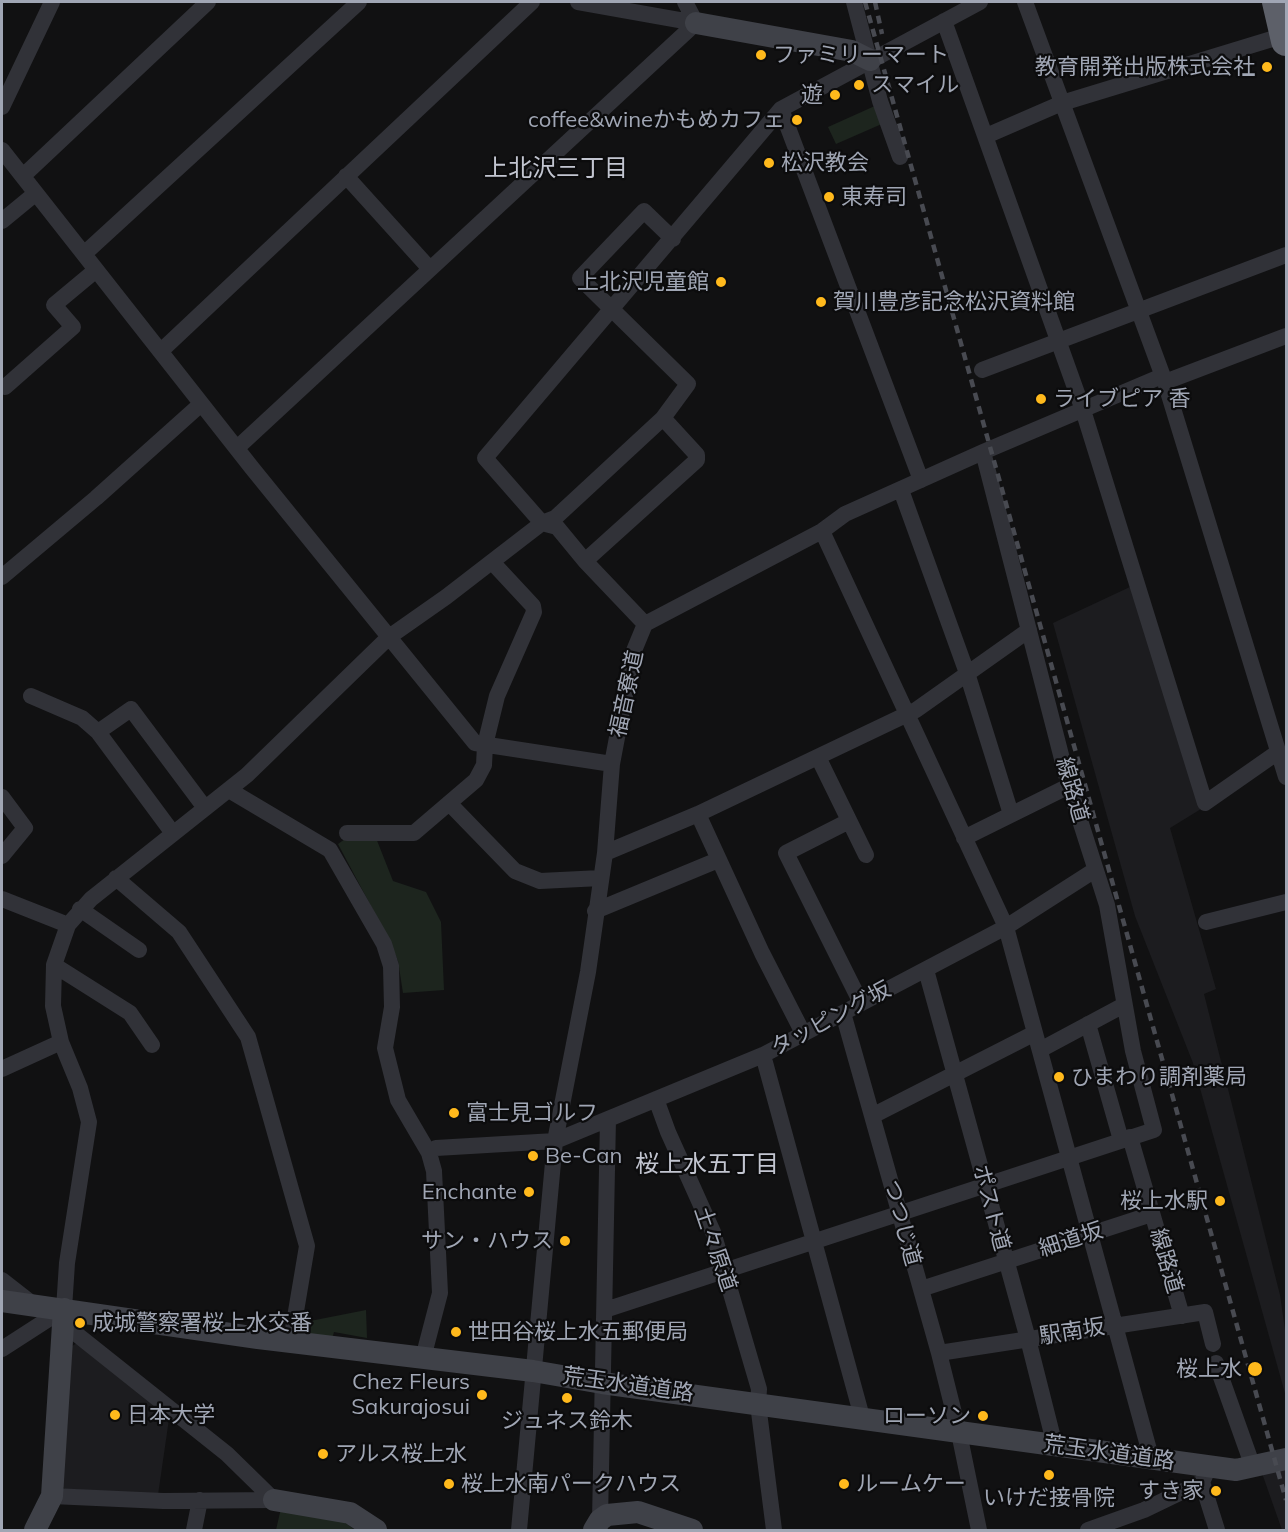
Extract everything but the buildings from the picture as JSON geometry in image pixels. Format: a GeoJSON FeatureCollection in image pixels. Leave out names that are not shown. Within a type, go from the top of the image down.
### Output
{"type":"FeatureCollection","features":[{"type":"Feature","properties":{"kind":"main road"},"geometry":{"type":"LineString","coordinates":[[696,23],[852,51],[870,60]]}},
{"type":"Feature","properties":{"kind":"main road","name":"荒玉水道道路"},"geometry":{"type":"LineString","coordinates":[[2,1301],[34,1305],[64,1317],[291,1341],[533,1371],[602,1383],[862,1417],[959,1433],[1151,1457],[1206,1475],[1287,1459]]}},
{"type":"Feature","properties":{"kind":"main road"},"geometry":{"type":"LineString","coordinates":[[35,1530],[52,1496],[64,1317]]}},
{"type":"Feature","properties":{"kind":"main road"},"geometry":{"type":"LineString","coordinates":[[274,1500],[350,1513],[376,1530]]}},
{"type":"Feature","properties":{"kind":"main road"},"geometry":{"type":"LineString","coordinates":[[597,1525],[615,1512],[638,1512],[692,1530]]}},
{"type":"Feature","properties":{"kind":"street"},"geometry":{"type":"LineString","coordinates":[[2,107],[52,2]]}},
{"type":"Feature","properties":{"kind":"street"},"geometry":{"type":"LineString","coordinates":[[23,176],[208,2]]}},
{"type":"Feature","properties":{"kind":"street"},"geometry":{"type":"LineString","coordinates":[[84,254],[359,2]]}},
{"type":"Feature","properties":{"kind":"street"},"geometry":{"type":"LineString","coordinates":[[161,351],[532,2]]}},
{"type":"Feature","properties":{"kind":"street"},"geometry":{"type":"LineString","coordinates":[[578,2],[696,23]]}},
{"type":"Feature","properties":{"kind":"street"},"geometry":{"type":"LineString","coordinates":[[685,2],[696,23]]}},
{"type":"Feature","properties":{"kind":"street"},"geometry":{"type":"LineString","coordinates":[[854,2],[880,100],[900,157]]}},
{"type":"Feature","properties":{"kind":"street"},"geometry":{"type":"LineString","coordinates":[[645,624],[555,526],[542,523],[485,458],[611,308],[673,239],[759,132],[781,109],[980,2]]}},
{"type":"Feature","properties":{"kind":"street"},"geometry":{"type":"LineString","coordinates":[[1025,2],[1164,379],[1287,777]]}},
{"type":"Feature","properties":{"kind":"street"},"geometry":{"type":"LineString","coordinates":[[986,136],[1062,103],[1283,19]]}},
{"type":"Feature","properties":{"kind":"street"},"geometry":{"type":"LineString","coordinates":[[944,21],[1083,410],[1205,803],[1278,752]]}},
{"type":"Feature","properties":{"kind":"street"},"geometry":{"type":"LineString","coordinates":[[237,448],[696,23]]}},
{"type":"Feature","properties":{"kind":"street"},"geometry":{"type":"LineString","coordinates":[[781,109],[921,480]]}},
{"type":"Feature","properties":{"kind":"street"},"geometry":{"type":"LineString","coordinates":[[2,150],[201,404],[475,743],[612,764]]}},
{"type":"Feature","properties":{"kind":"street"},"geometry":{"type":"LineString","coordinates":[[346,176],[430,270]]}},
{"type":"Feature","properties":{"kind":"street"},"geometry":{"type":"LineString","coordinates":[[2,221],[36,193]]}},
{"type":"Feature","properties":{"kind":"street"},"geometry":{"type":"LineString","coordinates":[[64,1317],[68,1263],[89,1122],[80,1088],[61,1042],[53,1006],[54,965],[68,925],[80,909],[115,879],[172,832],[229,790],[389,637],[493,562],[542,523],[555,518],[663,418],[688,384],[580,278],[644,211],[673,239]]}},
{"type":"Feature","properties":{"kind":"street"},"geometry":{"type":"LineString","coordinates":[[982,369],[1287,255]]}},
{"type":"Feature","properties":{"kind":"street"},"geometry":{"type":"LineString","coordinates":[[5,387],[73,327],[54,305],[96,270]]}},
{"type":"Feature","properties":{"kind":"street","name":"福音寮道"},"geometry":{"type":"LineString","coordinates":[[519,1530],[555,1141],[578,1029],[605,854],[612,764],[633,653],[645,624],[822,531],[845,514],[983,452],[1164,379],[1287,336]]}},
{"type":"Feature","properties":{"kind":"street"},"geometry":{"type":"LineString","coordinates":[[2,577],[96,498],[201,404]]}},
{"type":"Feature","properties":{"kind":"street"},"geometry":{"type":"LineString","coordinates":[[585,561],[697,460],[697,455],[663,418]]}},
{"type":"Feature","properties":{"kind":"street","name":"線路道"},"geometry":{"type":"LineString","coordinates":[[983,452],[1070,786],[1107,905],[1124,1005],[1154,1130],[1125,1138]]}},
{"type":"Feature","properties":{"kind":"street"},"geometry":{"type":"LineString","coordinates":[[901,490],[968,673],[1011,814]]}},
{"type":"Feature","properties":{"kind":"street"},"geometry":{"type":"LineString","coordinates":[[822,531],[1006,927],[1151,1457]]}},
{"type":"Feature","properties":{"kind":"street"},"geometry":{"type":"LineString","coordinates":[[347,833],[414,833],[476,780],[484,765],[485,745],[497,696],[534,612],[533,606],[493,562]]}},
{"type":"Feature","properties":{"kind":"street"},"geometry":{"type":"LineString","coordinates":[[605,854],[698,814],[906,712],[916,710],[1029,630]]}},
{"type":"Feature","properties":{"kind":"street"},"geometry":{"type":"LineString","coordinates":[[31,696],[82,718],[98,732],[172,832]]}},
{"type":"Feature","properties":{"kind":"street"},"geometry":{"type":"LineString","coordinates":[[98,732],[131,709],[205,808]]}},
{"type":"Feature","properties":{"kind":"street"},"geometry":{"type":"LineString","coordinates":[[818,756],[866,855]]}},
{"type":"Feature","properties":{"kind":"street"},"geometry":{"type":"LineString","coordinates":[[964,838],[1070,786]]}},
{"type":"Feature","properties":{"kind":"street"},"geometry":{"type":"LineString","coordinates":[[229,790],[330,849],[384,944],[391,966],[392,1007],[385,1048],[398,1100],[429,1153],[434,1171],[440,1293],[423,1358]]}},
{"type":"Feature","properties":{"kind":"street"},"geometry":{"type":"LineString","coordinates":[[2,797],[25,828],[2,856]]}},
{"type":"Feature","properties":{"kind":"street"},"geometry":{"type":"LineString","coordinates":[[449,803],[514,871],[540,881],[601,878]]}},
{"type":"Feature","properties":{"kind":"street"},"geometry":{"type":"LineString","coordinates":[[698,814],[718,860],[803,1033]]}},
{"type":"Feature","properties":{"kind":"street"},"geometry":{"type":"LineString","coordinates":[[849,821],[786,853],[861,1003]]}},
{"type":"Feature","properties":{"kind":"street"},"geometry":{"type":"LineString","coordinates":[[595,911],[718,860]]}},
{"type":"Feature","properties":{"kind":"street","name":"タッピング坂"},"geometry":{"type":"LineString","coordinates":[[436,1148],[555,1141],[763,1055],[1006,927],[1095,870]]}},
{"type":"Feature","properties":{"kind":"street"},"geometry":{"type":"LineString","coordinates":[[115,879],[179,932],[248,1037],[307,1246],[291,1341]]}},
{"type":"Feature","properties":{"kind":"street"},"geometry":{"type":"LineString","coordinates":[[2,899],[68,925]]}},
{"type":"Feature","properties":{"kind":"street"},"geometry":{"type":"LineString","coordinates":[[1206,922],[1287,902]]}},
{"type":"Feature","properties":{"kind":"street"},"geometry":{"type":"LineString","coordinates":[[80,909],[139,950]]}},
{"type":"Feature","properties":{"kind":"street"},"geometry":{"type":"LineString","coordinates":[[54,965],[130,1013],[152,1045]]}},
{"type":"Feature","properties":{"kind":"street","name":"ポスト道"},"geometry":{"type":"LineString","coordinates":[[926,970],[1028,1339],[1055,1446]]}},
{"type":"Feature","properties":{"kind":"street"},"geometry":{"type":"LineString","coordinates":[[1040,1050],[1124,1005]]}},
{"type":"Feature","properties":{"kind":"street","name":"つつじ道"},"geometry":{"type":"LineString","coordinates":[[843,1013],[874,1115],[939,1353],[959,1433],[979,1530]]}},
{"type":"Feature","properties":{"kind":"street","name":"線路道"},"geometry":{"type":"LineString","coordinates":[[1088,1024],[1152,1214],[1182,1316]]}},
{"type":"Feature","properties":{"kind":"street"},"geometry":{"type":"LineString","coordinates":[[874,1115],[1035,1032]]}},
{"type":"Feature","properties":{"kind":"street"},"geometry":{"type":"LineString","coordinates":[[2,1069],[61,1042]]}},
{"type":"Feature","properties":{"kind":"street"},"geometry":{"type":"LineString","coordinates":[[763,1055],[862,1417]]}},
{"type":"Feature","properties":{"kind":"street","name":"土々原道"},"geometry":{"type":"LineString","coordinates":[[656,1099],[668,1132],[713,1232],[759,1389],[758,1404],[774,1530]]}},
{"type":"Feature","properties":{"kind":"street"},"geometry":{"type":"LineString","coordinates":[[597,1525],[605,1310],[608,1119]]}},
{"type":"Feature","properties":{"kind":"street"},"geometry":{"type":"LineString","coordinates":[[605,1310],[1125,1138]]}},
{"type":"Feature","properties":{"kind":"street","name":"細道坂"},"geometry":{"type":"LineString","coordinates":[[921,1289],[1152,1214]]}},
{"type":"Feature","properties":{"kind":"street"},"geometry":{"type":"LineString","coordinates":[[2,1280],[34,1305]]}},
{"type":"Feature","properties":{"kind":"street","name":"線路道"},"geometry":{"type":"LineString","coordinates":[[1205,1312],[1213,1344]]}},
{"type":"Feature","properties":{"kind":"street","name":"駅南坂"},"geometry":{"type":"LineString","coordinates":[[939,1353],[1205,1312]]}},
{"type":"Feature","properties":{"kind":"street"},"geometry":{"type":"LineString","coordinates":[[2,1349],[64,1317]]}},
{"type":"Feature","properties":{"kind":"street"},"geometry":{"type":"LineString","coordinates":[[64,1317],[227,1454],[274,1500]]}},
{"type":"Feature","properties":{"kind":"street"},"geometry":{"type":"LineString","coordinates":[[1216,1363],[1253,1467]]}},
{"type":"Feature","properties":{"kind":"street"},"geometry":{"type":"LineString","coordinates":[[1088,1530],[1143,1510],[1206,1475],[1217,1530]]}},
{"type":"Feature","properties":{"kind":"street"},"geometry":{"type":"LineString","coordinates":[[52,1496],[274,1500]]}},
{"type":"Feature","properties":{"kind":"street"},"geometry":{"type":"LineString","coordinates":[[194,1530],[200,1500]]}},
{"type":"Feature","properties":{"kind":"shaded area"},"geometry":{"type":"Polygon","coordinates":[[[877,105],[884,123],[836,144],[828,127],[877,105]]]}},
{"type":"Feature","properties":{"kind":"shaded area"},"geometry":{"type":"Polygon","coordinates":[[[1132,586],[1201,809],[1170,828],[1216,989],[1204,994],[1280,1295],[1286,1337],[1286,1397],[1193,1063],[1135,916],[1053,623],[1132,586]]]}},
{"type":"Feature","properties":{"kind":"shaded area"},"geometry":{"type":"Polygon","coordinates":[[[376,838],[393,881],[426,892],[441,922],[444,990],[403,993],[398,961],[389,940],[338,844],[345,839],[376,838]]]}},
{"type":"Feature","properties":{"kind":"shaded area"},"geometry":{"type":"Polygon","coordinates":[[[366,1310],[367,1338],[334,1332],[332,1339],[304,1335],[305,1322],[366,1310]]]}},
{"type":"Feature","properties":{"kind":"shaded area","name":"日本大学"},"geometry":{"type":"Polygon","coordinates":[[[79,1342],[165,1411],[169,1419],[158,1495],[65,1489],[56,1480],[72,1346],[79,1342]]]}},
{"type":"Feature","properties":{"kind":"shaded area"},"geometry":{"type":"Polygon","coordinates":[[[1286,1450],[1286,1530],[1282,1530],[1257,1459],[1286,1450]]]}},
{"type":"Feature","properties":{"kind":"shaded area"},"geometry":{"type":"Polygon","coordinates":[[[281,1508],[344,1522],[355,1530],[276,1530],[281,1508]]]}},
{"type":"Feature","properties":{"kind":"railway"},"geometry":{"type":"LineString","coordinates":[[865,2],[1286,1500]]}},
{"type":"Feature","properties":{"kind":"railway"},"geometry":{"type":"LineString","coordinates":[[875,2],[882,34]]}},
{"type":"Feature","properties":{"kind":"place","name":"ファミリーマート"},"geometry":{"type":"Point","coordinates":[761,55]}},
{"type":"Feature","properties":{"kind":"place","name":"教育開発出版株式会社"},"geometry":{"type":"Point","coordinates":[1267,67]}},
{"type":"Feature","properties":{"kind":"place","name":"スマイル"},"geometry":{"type":"Point","coordinates":[859,85]}},
{"type":"Feature","properties":{"kind":"place","name":"遊"},"geometry":{"type":"Point","coordinates":[835,95]}},
{"type":"Feature","properties":{"kind":"place","name":"coffee&wineかもめカフェ"},"geometry":{"type":"Point","coordinates":[797,120]}},
{"type":"Feature","properties":{"kind":"place","name":"松沢教会"},"geometry":{"type":"Point","coordinates":[769,163]}},
{"type":"Feature","properties":{"kind":"place","name":"東寿司"},"geometry":{"type":"Point","coordinates":[829,197]}},
{"type":"Feature","properties":{"kind":"place","name":"上北沢児童館"},"geometry":{"type":"Point","coordinates":[721,282]}},
{"type":"Feature","properties":{"kind":"place","name":"賀川豊彦記念松沢資料館"},"geometry":{"type":"Point","coordinates":[821,302]}},
{"type":"Feature","properties":{"kind":"place","name":"ライブピア 香"},"geometry":{"type":"Point","coordinates":[1041,399]}},
{"type":"Feature","properties":{"kind":"place","name":"ひまわり調剤薬局"},"geometry":{"type":"Point","coordinates":[1059,1077]}},
{"type":"Feature","properties":{"kind":"place","name":"富士見ゴルフ"},"geometry":{"type":"Point","coordinates":[454,1113]}},
{"type":"Feature","properties":{"kind":"place","name":"Be-Can"},"geometry":{"type":"Point","coordinates":[533,1156]}},
{"type":"Feature","properties":{"kind":"place","name":"Enchante"},"geometry":{"type":"Point","coordinates":[529,1192]}},
{"type":"Feature","properties":{"kind":"place","name":"桜上水駅"},"geometry":{"type":"Point","coordinates":[1220,1201]}},
{"type":"Feature","properties":{"kind":"place","name":"サン・ハウス"},"geometry":{"type":"Point","coordinates":[565,1241]}},
{"type":"Feature","properties":{"kind":"place","name":"成城警察署桜上水交番"},"geometry":{"type":"Point","coordinates":[80,1323]}},
{"type":"Feature","properties":{"kind":"place","name":"世田谷桜上水五郵便局"},"geometry":{"type":"Point","coordinates":[456,1332]}},
{"type":"Feature","properties":{"kind":"place","name":"桜上水"},"geometry":{"type":"Point","coordinates":[1255,1369]}},
{"type":"Feature","properties":{"kind":"place","name":"Chez Fleurs Sakurajosui"},"geometry":{"type":"Point","coordinates":[482,1395]}},
{"type":"Feature","properties":{"kind":"place","name":"ジュネス鈴木"},"geometry":{"type":"Point","coordinates":[567,1398]}},
{"type":"Feature","properties":{"kind":"place","name":"日本大学"},"geometry":{"type":"Point","coordinates":[115,1415]}},
{"type":"Feature","properties":{"kind":"place","name":"ローソン"},"geometry":{"type":"Point","coordinates":[983,1416]}},
{"type":"Feature","properties":{"kind":"place","name":"アルス桜上水"},"geometry":{"type":"Point","coordinates":[323,1454]}},
{"type":"Feature","properties":{"kind":"place","name":"いけだ接骨院"},"geometry":{"type":"Point","coordinates":[1049,1475]}},
{"type":"Feature","properties":{"kind":"place","name":"桜上水南パークハウス"},"geometry":{"type":"Point","coordinates":[449,1484]}},
{"type":"Feature","properties":{"kind":"place","name":"ルームケー"},"geometry":{"type":"Point","coordinates":[844,1484]}},
{"type":"Feature","properties":{"kind":"place","name":"すき家"},"geometry":{"type":"Point","coordinates":[1216,1491]}},
{"type":"Feature","properties":{"kind":"district","name":"上北沢三丁目"},"geometry":{"type":"Point","coordinates":[556,169]}},
{"type":"Feature","properties":{"kind":"district","name":"桜上水五丁目"},"geometry":{"type":"Point","coordinates":[707,1165]}}]}
